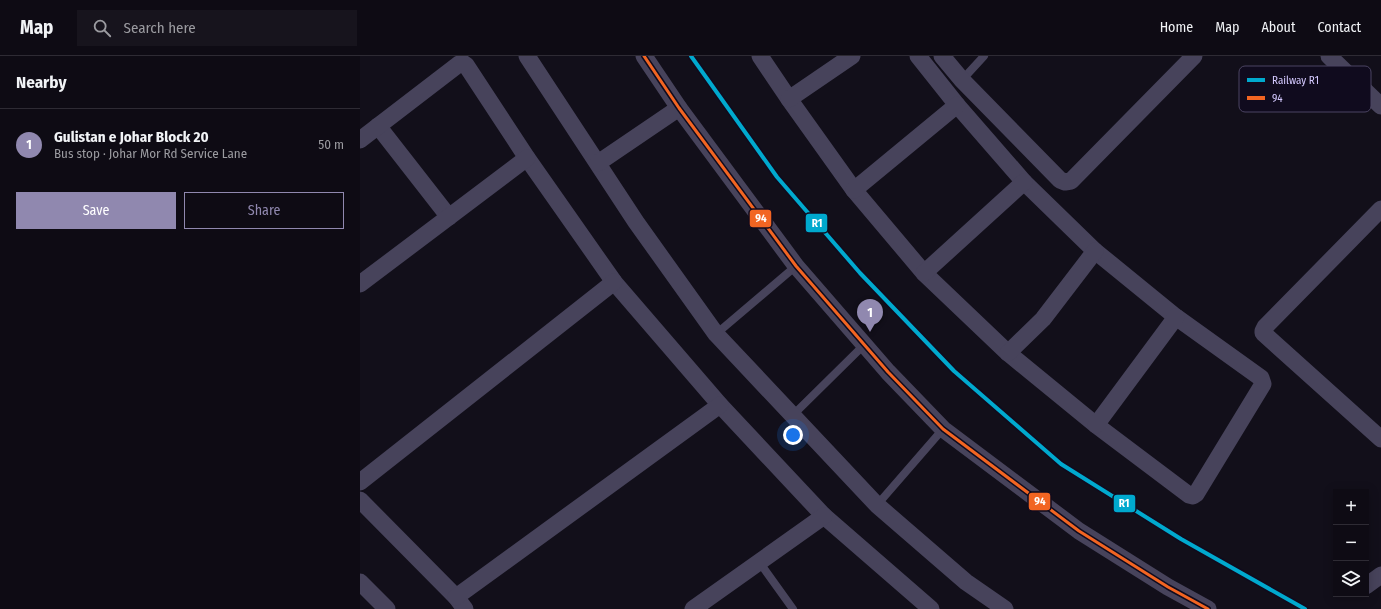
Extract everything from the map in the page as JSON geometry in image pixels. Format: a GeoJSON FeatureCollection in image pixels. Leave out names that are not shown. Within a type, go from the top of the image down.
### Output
{"type":"FeatureCollection","features":[{"type":"Feature","properties":{"kind":"street"},"geometry":{"type":"LineString","coordinates":[[527,56],[636,222],[716,334],[792,416],[878,505],[966,582],[1005,609]]}},
{"type":"Feature","properties":{"kind":"street"},"geometry":{"type":"LineString","coordinates":[[644,56],[679,108],[796,266],[888,372],[942,429],[1079,531],[1168,587],[1208,609]]}},
{"type":"Feature","properties":{"kind":"street"},"geometry":{"type":"LineString","coordinates":[[760,56],[854,190],[924,273],[1008,353],[1096,425],[1189,495],[1193,496],[1196,494],[1263,384],[1263,381],[1261,378],[1176,317],[1095,251],[1024,182],[918,56]]}},
{"type":"Feature","properties":{"kind":"street"},"geometry":{"type":"LineString","coordinates":[[789,99],[852,56]]}},
{"type":"Feature","properties":{"kind":"street"},"geometry":{"type":"LineString","coordinates":[[942,56],[962,80],[1060,180],[1065,182],[1071,181],[1194,56]]}},
{"type":"Feature","properties":{"kind":"street"},"geometry":{"type":"LineString","coordinates":[[1330,56],[1340,66]]}},
{"type":"Feature","properties":{"kind":"street"},"geometry":{"type":"LineString","coordinates":[[360,140],[459,64],[463,63],[527,158],[614,282],[720,405],[824,516],[931,609]]}},
{"type":"Feature","properties":{"kind":"street"},"geometry":{"type":"LineString","coordinates":[[1371,96],[1381,106]]}},
{"type":"Feature","properties":{"kind":"street"},"geometry":{"type":"LineString","coordinates":[[854,190],[957,104]]}},
{"type":"Feature","properties":{"kind":"street"},"geometry":{"type":"LineString","coordinates":[[598,163],[679,108]]}},
{"type":"Feature","properties":{"kind":"street"},"geometry":{"type":"LineString","coordinates":[[378,126],[449,217]]}},
{"type":"Feature","properties":{"kind":"street"},"geometry":{"type":"LineString","coordinates":[[360,284],[527,158]]}},
{"type":"Feature","properties":{"kind":"street"},"geometry":{"type":"LineString","coordinates":[[924,273],[1024,182]]}},
{"type":"Feature","properties":{"kind":"street"},"geometry":{"type":"LineString","coordinates":[[1381,209],[1265,327],[1263,333],[1381,439]]}},
{"type":"Feature","properties":{"kind":"street"},"geometry":{"type":"LineString","coordinates":[[1008,353],[1043,319],[1095,251]]}},
{"type":"Feature","properties":{"kind":"street"},"geometry":{"type":"LineString","coordinates":[[360,482],[614,282]]}},
{"type":"Feature","properties":{"kind":"street"},"geometry":{"type":"LineString","coordinates":[[1096,425],[1176,317]]}},
{"type":"Feature","properties":{"kind":"street"},"geometry":{"type":"LineString","coordinates":[[360,500],[460,603],[720,405]]}},
{"type":"Feature","properties":{"kind":"street"},"geometry":{"type":"LineString","coordinates":[[693,609],[760,563],[824,516]]}},
{"type":"Feature","properties":{"kind":"street"},"geometry":{"type":"LineString","coordinates":[[1369,584],[1381,575]]}},
{"type":"Feature","properties":{"kind":"street"},"geometry":{"type":"LineString","coordinates":[[360,582],[387,609]]}},
{"type":"Feature","properties":{"kind":"lane"},"geometry":{"type":"LineString","coordinates":[[962,80],[984,56]]}},
{"type":"Feature","properties":{"kind":"lane"},"geometry":{"type":"LineString","coordinates":[[716,334],[796,266]]}},
{"type":"Feature","properties":{"kind":"lane"},"geometry":{"type":"LineString","coordinates":[[792,416],[864,344]]}},
{"type":"Feature","properties":{"kind":"lane"},"geometry":{"type":"LineString","coordinates":[[878,505],[942,429]]}},
{"type":"Feature","properties":{"kind":"lane"},"geometry":{"type":"LineString","coordinates":[[760,563],[792,609]]}},
{"type":"Feature","properties":{"kind":"rail line","name":"R1"},"geometry":{"type":"LineString","coordinates":[[691,56],[777,177],[860,273],[954,371],[1061,464],[1181,539],[1305,609]]}},
{"type":"Feature","properties":{"kind":"transit line","name":"94"},"geometry":{"type":"LineString","coordinates":[[644,56],[679,108],[796,266],[888,372],[943,429],[1079,531],[1168,587],[1208,609]]}},
{"type":"Feature","properties":{"kind":"place","name":"Gulistan e Johar Block 20"},"geometry":{"type":"Point","coordinates":[870,332]}}]}
